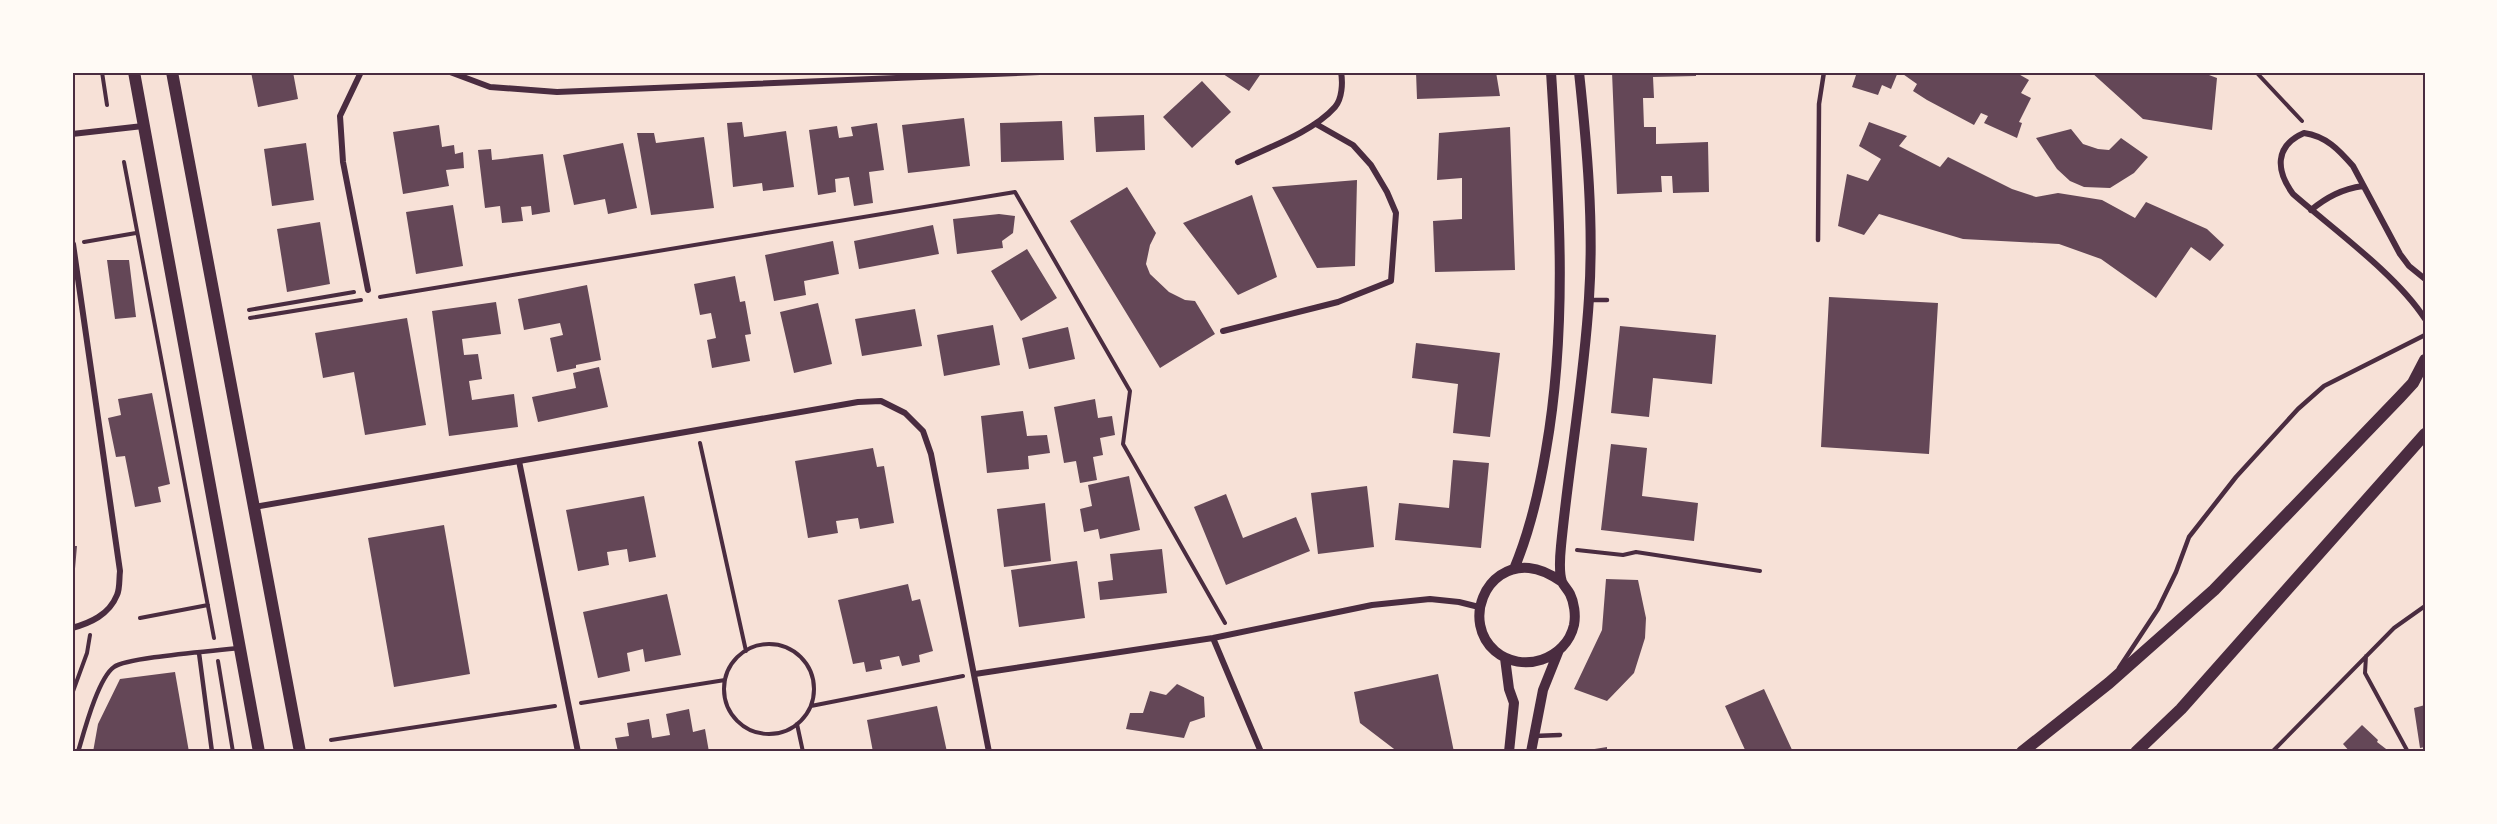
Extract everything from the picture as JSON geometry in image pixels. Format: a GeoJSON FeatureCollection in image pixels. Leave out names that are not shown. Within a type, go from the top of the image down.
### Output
{"type":"FeatureCollection","features":[{"type":"Feature","properties":{"kind":"main road"},"geometry":{"type":"LineString","coordinates":[[134,72],[259,752]]}},
{"type":"Feature","properties":{"kind":"main road"},"geometry":{"type":"LineString","coordinates":[[172,72],[300,752]]}},
{"type":"Feature","properties":{"kind":"main road"},"geometry":{"type":"LineString","coordinates":[[2022,752],[2109,682],[2214,590],[2400,398],[2413,383],[2425,360]]}},
{"type":"Feature","properties":{"kind":"main road"},"geometry":{"type":"LineString","coordinates":[[2136,752],[2181,709],[2425,434]]}},
{"type":"Feature","properties":{"kind":"street"},"geometry":{"type":"LineString","coordinates":[[361,72],[340,116],[343,162],[368,290]]}},
{"type":"Feature","properties":{"kind":"street"},"geometry":{"type":"LineString","coordinates":[[450,72],[490,87],[557,92],[1040,72]]}},
{"type":"Feature","properties":{"kind":"street"},"geometry":{"type":"LineString","coordinates":[[1238,162],[1316,124],[1336,106],[1343,84],[1341,72]]}},
{"type":"Feature","properties":{"kind":"street"},"geometry":{"type":"LineString","coordinates":[[1514,569],[1531,526],[1555,398],[1560,324],[1559,236],[1551,72]]}},
{"type":"Feature","properties":{"kind":"street"},"geometry":{"type":"LineString","coordinates":[[1562,582],[1560,549],[1589,300],[1589,192],[1579,72]]}},
{"type":"Feature","properties":{"kind":"street"},"geometry":{"type":"LineString","coordinates":[[1223,331],[1338,302],[1391,280],[1396,213],[1387,192],[1371,165],[1353,145],[1316,124]]}},
{"type":"Feature","properties":{"kind":"street"},"geometry":{"type":"LineString","coordinates":[[72,134],[144,126]]}},
{"type":"Feature","properties":{"kind":"street"},"geometry":{"type":"LineString","coordinates":[[2425,279],[2409,266],[2400,254],[2352,166],[2343,154],[2329,142],[2315,135],[2304,133],[2296,136],[2284,151],[2280,161],[2284,182],[2293,194],[2388,276],[2425,319]]}},
{"type":"Feature","properties":{"kind":"street"},"geometry":{"type":"LineString","coordinates":[[2311,210],[2347,189],[2363,186]]}},
{"type":"Feature","properties":{"kind":"street"},"geometry":{"type":"LineString","coordinates":[[72,628],[93,623],[117,595],[120,572],[73,244]]}},
{"type":"Feature","properties":{"kind":"street"},"geometry":{"type":"LineString","coordinates":[[254,507],[858,402],[882,401],[905,413],[923,431],[931,454],[989,752]]}},
{"type":"Feature","properties":{"kind":"street"},"geometry":{"type":"LineString","coordinates":[[519,461],[578,752]]}},
{"type":"Feature","properties":{"kind":"street"},"geometry":{"type":"LineString","coordinates":[[1528,568],[1545,571],[1562,582],[1570,595],[1574,609],[1574,624],[1568,639],[1559,650],[1547,658],[1533,662],[1519,662],[1505,658],[1487,642],[1479,619],[1479,607],[1485,590],[1496,579],[1514,569],[1528,568]]}},
{"type":"Feature","properties":{"kind":"street"},"geometry":{"type":"LineString","coordinates":[[975,674],[1213,638],[1372,605],[1430,599],[1479,607]]}},
{"type":"Feature","properties":{"kind":"street"},"geometry":{"type":"LineString","coordinates":[[1213,638],[1261,752]]}},
{"type":"Feature","properties":{"kind":"street"},"geometry":{"type":"LineString","coordinates":[[1531,752],[1543,690],[1559,650]]}},
{"type":"Feature","properties":{"kind":"street"},"geometry":{"type":"LineString","coordinates":[[1505,658],[1509,689],[1514,702],[1509,752]]}},
{"type":"Feature","properties":{"kind":"lane"},"geometry":{"type":"LineString","coordinates":[[1818,240],[1819,104],[1824,72]]}},
{"type":"Feature","properties":{"kind":"lane"},"geometry":{"type":"LineString","coordinates":[[1589,300],[1607,300]]}},
{"type":"Feature","properties":{"kind":"lane"},"geometry":{"type":"LineString","coordinates":[[2109,682],[2158,609],[2176,572],[2189,537],[2236,477],[2298,410],[2324,386],[2425,335]]}},
{"type":"Feature","properties":{"kind":"lane"},"geometry":{"type":"LineString","coordinates":[[78,752],[100,686],[114,666],[139,660],[239,648]]}},
{"type":"Feature","properties":{"kind":"lane"},"geometry":{"type":"LineString","coordinates":[[199,653],[212,752]]}},
{"type":"Feature","properties":{"kind":"lane"},"geometry":{"type":"LineString","coordinates":[[1534,735],[1560,735]]}},
{"type":"Feature","properties":{"kind":"path"},"geometry":{"type":"LineString","coordinates":[[102,72],[107,105]]}},
{"type":"Feature","properties":{"kind":"path"},"geometry":{"type":"LineString","coordinates":[[2256,72],[2315,135]]}},
{"type":"Feature","properties":{"kind":"path"},"geometry":{"type":"LineString","coordinates":[[124,162],[208,605],[232,752]]}},
{"type":"Feature","properties":{"kind":"path"},"geometry":{"type":"LineString","coordinates":[[377,297],[1015,192],[1130,391],[1124,444],[1231,634]]}},
{"type":"Feature","properties":{"kind":"path"},"geometry":{"type":"LineString","coordinates":[[73,244],[136,233]]}},
{"type":"Feature","properties":{"kind":"path"},"geometry":{"type":"LineString","coordinates":[[249,310],[368,290]]}},
{"type":"Feature","properties":{"kind":"path"},"geometry":{"type":"LineString","coordinates":[[250,318],[366,299]]}},
{"type":"Feature","properties":{"kind":"path"},"geometry":{"type":"LineString","coordinates":[[697,430],[746,651]]}},
{"type":"Feature","properties":{"kind":"path"},"geometry":{"type":"LineString","coordinates":[[1572,549],[1623,555],[1636,552],[1760,571]]}},
{"type":"Feature","properties":{"kind":"path"},"geometry":{"type":"LineString","coordinates":[[140,618],[208,605]]}},
{"type":"Feature","properties":{"kind":"path"},"geometry":{"type":"LineString","coordinates":[[2272,752],[2394,628],[2425,606]]}},
{"type":"Feature","properties":{"kind":"path"},"geometry":{"type":"LineString","coordinates":[[72,694],[87,653],[93,623]]}},
{"type":"Feature","properties":{"kind":"path"},"geometry":{"type":"LineString","coordinates":[[761,645],[775,645],[797,654],[807,666],[813,680],[814,690],[811,706],[798,724],[781,733],[766,734],[748,729],[734,718],[726,705],[725,680],[734,661],[746,651],[761,645]]}},
{"type":"Feature","properties":{"kind":"path"},"geometry":{"type":"LineString","coordinates":[[2366,656],[2365,673],[2408,752]]}},
{"type":"Feature","properties":{"kind":"path"},"geometry":{"type":"LineString","coordinates":[[811,706],[975,674]]}},
{"type":"Feature","properties":{"kind":"path"},"geometry":{"type":"LineString","coordinates":[[330,740],[725,680]]}},
{"type":"Feature","properties":{"kind":"path"},"geometry":{"type":"LineString","coordinates":[[798,724],[803,752]]}},
{"type":"Feature","properties":{"kind":"building"},"geometry":{"type":"Polygon","coordinates":[[[251,72],[293,72],[298,99],[258,107],[251,72]]]}},
{"type":"Feature","properties":{"kind":"building"},"geometry":{"type":"Polygon","coordinates":[[[1220,72],[1262,72],[1249,91],[1220,72]]]}},
{"type":"Feature","properties":{"kind":"building"},"geometry":{"type":"Polygon","coordinates":[[[1416,72],[1496,72],[1500,96],[1417,99],[1416,72]]]}},
{"type":"Feature","properties":{"kind":"building"},"geometry":{"type":"Polygon","coordinates":[[[1612,72],[1696,72],[1696,76],[1653,77],[1654,98],[1643,98],[1644,127],[1656,127],[1656,144],[1708,142],[1709,192],[1673,193],[1672,176],[1661,176],[1662,192],[1617,194],[1612,72]]]}},
{"type":"Feature","properties":{"kind":"building"},"geometry":{"type":"Polygon","coordinates":[[[1857,72],[1898,72],[1891,89],[1882,85],[1878,95],[1852,87],[1857,72]]]}},
{"type":"Feature","properties":{"kind":"building"},"geometry":{"type":"Polygon","coordinates":[[[1900,72],[2015,72],[2029,80],[2021,93],[2031,98],[2019,122],[2022,123],[2017,138],[1984,123],[1988,116],[1981,113],[1974,125],[1927,100],[1913,91],[1917,84],[1900,72]]]}},
{"type":"Feature","properties":{"kind":"building"},"geometry":{"type":"Polygon","coordinates":[[[2091,72],[2201,72],[2217,78],[2212,130],[2143,119],[2091,72]]]}},
{"type":"Feature","properties":{"kind":"building"},"geometry":{"type":"Polygon","coordinates":[[[1202,81],[1231,112],[1192,148],[1163,117],[1202,81]]]}},
{"type":"Feature","properties":{"kind":"building"},"geometry":{"type":"Polygon","coordinates":[[[1144,115],[1145,150],[1096,152],[1094,117],[1144,115]]]}},
{"type":"Feature","properties":{"kind":"building"},"geometry":{"type":"Polygon","coordinates":[[[964,118],[970,166],[908,173],[902,125],[964,118]]]}},
{"type":"Feature","properties":{"kind":"building"},"geometry":{"type":"Polygon","coordinates":[[[1062,121],[1064,160],[1001,162],[1000,123],[1062,121]]]}},
{"type":"Feature","properties":{"kind":"building"},"geometry":{"type":"Polygon","coordinates":[[[742,122],[744,137],[786,131],[794,187],[763,191],[762,183],[733,187],[727,123],[742,122]]]}},
{"type":"Feature","properties":{"kind":"building"},"geometry":{"type":"Polygon","coordinates":[[[1869,122],[1907,136],[1899,146],[1940,167],[1948,157],[2012,189],[2036,197],[2058,193],[2102,200],[2135,218],[2146,202],[2207,229],[2224,245],[2210,261],[2191,247],[2156,298],[2101,259],[2059,244],[1963,239],[1879,214],[1864,235],[1838,226],[1847,174],[1868,181],[1881,159],[1859,146],[1869,122]]]}},
{"type":"Feature","properties":{"kind":"building"},"geometry":{"type":"Polygon","coordinates":[[[877,123],[884,170],[869,172],[873,203],[854,206],[849,177],[835,179],[836,192],[818,195],[809,130],[837,126],[839,138],[853,136],[851,127],[877,123]]]}},
{"type":"Feature","properties":{"kind":"building"},"geometry":{"type":"Polygon","coordinates":[[[439,125],[442,147],[454,145],[455,154],[463,152],[464,168],[446,170],[449,186],[403,194],[393,132],[439,125]]]}},
{"type":"Feature","properties":{"kind":"building"},"geometry":{"type":"Polygon","coordinates":[[[1510,127],[1515,270],[1435,272],[1433,221],[1462,219],[1462,178],[1437,180],[1439,133],[1510,127]]]}},
{"type":"Feature","properties":{"kind":"building"},"geometry":{"type":"Polygon","coordinates":[[[2071,129],[2083,144],[2109,150],[2121,138],[2148,157],[2134,173],[2110,188],[2084,187],[2070,181],[2057,169],[2036,138],[2071,129]]]}},
{"type":"Feature","properties":{"kind":"building"},"geometry":{"type":"Polygon","coordinates":[[[637,133],[654,133],[656,143],[704,137],[714,208],[651,215],[637,133]]]}},
{"type":"Feature","properties":{"kind":"building"},"geometry":{"type":"Polygon","coordinates":[[[306,143],[314,200],[272,206],[264,149],[306,143]]]}},
{"type":"Feature","properties":{"kind":"building"},"geometry":{"type":"Polygon","coordinates":[[[623,143],[637,208],[608,214],[605,199],[574,205],[563,155],[623,143]]]}},
{"type":"Feature","properties":{"kind":"building"},"geometry":{"type":"Polygon","coordinates":[[[491,149],[492,160],[543,154],[550,212],[532,215],[531,206],[521,207],[523,221],[502,223],[500,206],[485,208],[478,150],[491,149]]]}},
{"type":"Feature","properties":{"kind":"building"},"geometry":{"type":"Polygon","coordinates":[[[1357,180],[1355,266],[1317,268],[1272,187],[1357,180]]]}},
{"type":"Feature","properties":{"kind":"building"},"geometry":{"type":"Polygon","coordinates":[[[1127,187],[1156,233],[1150,245],[1146,264],[1150,274],[1169,292],[1185,300],[1195,301],[1215,334],[1160,368],[1070,221],[1127,187]]]}},
{"type":"Feature","properties":{"kind":"building"},"geometry":{"type":"Polygon","coordinates":[[[1252,195],[1277,277],[1238,295],[1183,223],[1252,195]]]}},
{"type":"Feature","properties":{"kind":"building"},"geometry":{"type":"Polygon","coordinates":[[[453,205],[463,266],[416,274],[406,212],[453,205]]]}},
{"type":"Feature","properties":{"kind":"building"},"geometry":{"type":"Polygon","coordinates":[[[999,214],[1015,216],[1013,233],[1002,241],[1003,248],[957,254],[953,219],[999,214]]]}},
{"type":"Feature","properties":{"kind":"building"},"geometry":{"type":"Polygon","coordinates":[[[320,222],[330,284],[287,292],[277,229],[320,222]]]}},
{"type":"Feature","properties":{"kind":"building"},"geometry":{"type":"Polygon","coordinates":[[[933,225],[939,254],[859,269],[854,241],[933,225]]]}},
{"type":"Feature","properties":{"kind":"building"},"geometry":{"type":"Polygon","coordinates":[[[833,241],[839,274],[804,281],[806,295],[774,301],[765,255],[833,241]]]}},
{"type":"Feature","properties":{"kind":"building"},"geometry":{"type":"Polygon","coordinates":[[[1027,249],[1057,298],[1021,321],[991,271],[1027,249]]]}},
{"type":"Feature","properties":{"kind":"building"},"geometry":{"type":"Polygon","coordinates":[[[107,260],[129,260],[136,317],[115,319],[107,260]]]}},
{"type":"Feature","properties":{"kind":"building"},"geometry":{"type":"Polygon","coordinates":[[[735,276],[740,302],[745,301],[751,334],[745,335],[750,361],[712,368],[707,340],[716,338],[711,313],[700,315],[694,284],[735,276]]]}},
{"type":"Feature","properties":{"kind":"building"},"geometry":{"type":"Polygon","coordinates":[[[587,285],[601,360],[557,372],[550,338],[563,335],[560,323],[524,330],[518,299],[587,285]]]}},
{"type":"Feature","properties":{"kind":"building"},"geometry":{"type":"Polygon","coordinates":[[[1829,297],[1938,303],[1929,454],[1821,447],[1829,297]]]}},
{"type":"Feature","properties":{"kind":"building"},"geometry":{"type":"Polygon","coordinates":[[[496,302],[501,334],[462,339],[464,355],[478,354],[482,379],[469,381],[472,400],[514,394],[518,427],[449,436],[432,311],[496,302]]]}},
{"type":"Feature","properties":{"kind":"building"},"geometry":{"type":"Polygon","coordinates":[[[818,303],[832,364],[794,373],[780,312],[818,303]]]}},
{"type":"Feature","properties":{"kind":"building"},"geometry":{"type":"Polygon","coordinates":[[[915,309],[922,346],[862,356],[855,319],[915,309]]]}},
{"type":"Feature","properties":{"kind":"building"},"geometry":{"type":"Polygon","coordinates":[[[407,318],[426,425],[365,435],[354,372],[323,378],[315,333],[407,318]]]}},
{"type":"Feature","properties":{"kind":"building"},"geometry":{"type":"Polygon","coordinates":[[[993,325],[1000,365],[944,376],[937,335],[993,325]]]}},
{"type":"Feature","properties":{"kind":"building"},"geometry":{"type":"Polygon","coordinates":[[[1620,326],[1716,335],[1712,384],[1653,378],[1649,417],[1611,413],[1620,326]]]}},
{"type":"Feature","properties":{"kind":"building"},"geometry":{"type":"Polygon","coordinates":[[[1068,327],[1075,359],[1029,369],[1022,338],[1068,327]]]}},
{"type":"Feature","properties":{"kind":"building"},"geometry":{"type":"Polygon","coordinates":[[[1416,343],[1500,353],[1490,437],[1453,433],[1458,384],[1412,378],[1416,343]]]}},
{"type":"Feature","properties":{"kind":"building"},"geometry":{"type":"Polygon","coordinates":[[[599,367],[608,407],[538,422],[532,397],[576,388],[573,373],[599,367]]]}},
{"type":"Feature","properties":{"kind":"building"},"geometry":{"type":"Polygon","coordinates":[[[152,393],[170,484],[158,487],[161,502],[135,507],[125,456],[116,457],[108,418],[121,415],[118,399],[152,393]]]}},
{"type":"Feature","properties":{"kind":"building"},"geometry":{"type":"Polygon","coordinates":[[[1095,399],[1098,418],[1112,416],[1115,435],[1100,438],[1103,455],[1093,457],[1097,480],[1080,483],[1076,461],[1064,463],[1054,407],[1095,399]]]}},
{"type":"Feature","properties":{"kind":"building"},"geometry":{"type":"Polygon","coordinates":[[[1023,411],[1027,436],[1047,435],[1050,453],[1028,456],[1029,469],[987,473],[981,416],[1023,411]]]}},
{"type":"Feature","properties":{"kind":"building"},"geometry":{"type":"Polygon","coordinates":[[[1611,444],[1647,448],[1642,496],[1698,503],[1694,541],[1601,530],[1611,444]]]}},
{"type":"Feature","properties":{"kind":"building"},"geometry":{"type":"Polygon","coordinates":[[[873,448],[877,467],[884,466],[894,523],[860,529],[858,518],[836,521],[838,533],[808,538],[795,461],[873,448]]]}},
{"type":"Feature","properties":{"kind":"building"},"geometry":{"type":"Polygon","coordinates":[[[1453,460],[1489,463],[1481,548],[1395,540],[1399,503],[1449,508],[1453,460]]]}},
{"type":"Feature","properties":{"kind":"building"},"geometry":{"type":"Polygon","coordinates":[[[1129,476],[1140,530],[1100,539],[1098,529],[1084,532],[1080,509],[1092,506],[1088,485],[1129,476]]]}},
{"type":"Feature","properties":{"kind":"building"},"geometry":{"type":"Polygon","coordinates":[[[1367,486],[1374,547],[1318,554],[1311,493],[1367,486]]]}},
{"type":"Feature","properties":{"kind":"building"},"geometry":{"type":"Polygon","coordinates":[[[1226,494],[1243,538],[1296,517],[1310,551],[1226,585],[1194,507],[1226,494]]]}},
{"type":"Feature","properties":{"kind":"building"},"geometry":{"type":"Polygon","coordinates":[[[644,496],[656,557],[629,562],[627,549],[607,552],[609,565],[578,571],[566,510],[644,496]]]}},
{"type":"Feature","properties":{"kind":"building"},"geometry":{"type":"Polygon","coordinates":[[[1045,503],[1051,561],[1004,567],[997,509],[1045,503]]]}},
{"type":"Feature","properties":{"kind":"building"},"geometry":{"type":"Polygon","coordinates":[[[444,525],[470,674],[394,687],[368,538],[444,525]]]}},
{"type":"Feature","properties":{"kind":"building"},"geometry":{"type":"Polygon","coordinates":[[[72,546],[77,546],[74,580],[72,580],[72,546]]]}},
{"type":"Feature","properties":{"kind":"building"},"geometry":{"type":"Polygon","coordinates":[[[1162,549],[1167,593],[1100,600],[1098,582],[1113,580],[1110,554],[1162,549]]]}},
{"type":"Feature","properties":{"kind":"building"},"geometry":{"type":"Polygon","coordinates":[[[1077,561],[1085,618],[1019,627],[1011,570],[1077,561]]]}},
{"type":"Feature","properties":{"kind":"building"},"geometry":{"type":"Polygon","coordinates":[[[1606,579],[1638,580],[1646,618],[1645,638],[1634,673],[1607,701],[1574,689],[1602,630],[1606,579]]]}},
{"type":"Feature","properties":{"kind":"building"},"geometry":{"type":"Polygon","coordinates":[[[908,584],[912,601],[920,599],[933,651],[919,655],[920,662],[902,666],[899,656],[880,660],[882,669],[866,672],[864,662],[853,664],[838,600],[908,584]]]}},
{"type":"Feature","properties":{"kind":"building"},"geometry":{"type":"Polygon","coordinates":[[[667,594],[681,655],[645,662],[643,649],[627,653],[630,671],[598,678],[583,612],[667,594]]]}},
{"type":"Feature","properties":{"kind":"building"},"geometry":{"type":"Polygon","coordinates":[[[175,672],[189,752],[93,752],[98,724],[120,679],[175,672]]]}},
{"type":"Feature","properties":{"kind":"building"},"geometry":{"type":"Polygon","coordinates":[[[1438,674],[1454,752],[1398,752],[1360,723],[1354,692],[1438,674]]]}},
{"type":"Feature","properties":{"kind":"building"},"geometry":{"type":"Polygon","coordinates":[[[1177,684],[1204,697],[1205,717],[1190,722],[1184,738],[1126,729],[1130,713],[1143,713],[1150,691],[1166,695],[1177,684]]]}},
{"type":"Feature","properties":{"kind":"building"},"geometry":{"type":"Polygon","coordinates":[[[1764,689],[1793,752],[1746,752],[1725,706],[1764,689]]]}},
{"type":"Feature","properties":{"kind":"building"},"geometry":{"type":"Polygon","coordinates":[[[2425,705],[2425,747],[2420,748],[2414,708],[2425,705]]]}},
{"type":"Feature","properties":{"kind":"building"},"geometry":{"type":"Polygon","coordinates":[[[937,706],[947,752],[873,752],[867,720],[937,706]]]}},
{"type":"Feature","properties":{"kind":"building"},"geometry":{"type":"Polygon","coordinates":[[[689,709],[693,732],[705,729],[709,752],[618,752],[615,738],[629,736],[627,723],[649,719],[652,738],[670,735],[666,714],[689,709]]]}},
{"type":"Feature","properties":{"kind":"building"},"geometry":{"type":"Polygon","coordinates":[[[2362,725],[2378,740],[2377,742],[2390,752],[2350,752],[2343,744],[2362,725]]]}},
{"type":"Feature","properties":{"kind":"building"},"geometry":{"type":"Polygon","coordinates":[[[1607,747],[1607,752],[1582,752],[1582,751],[1607,747]]]}}]}
